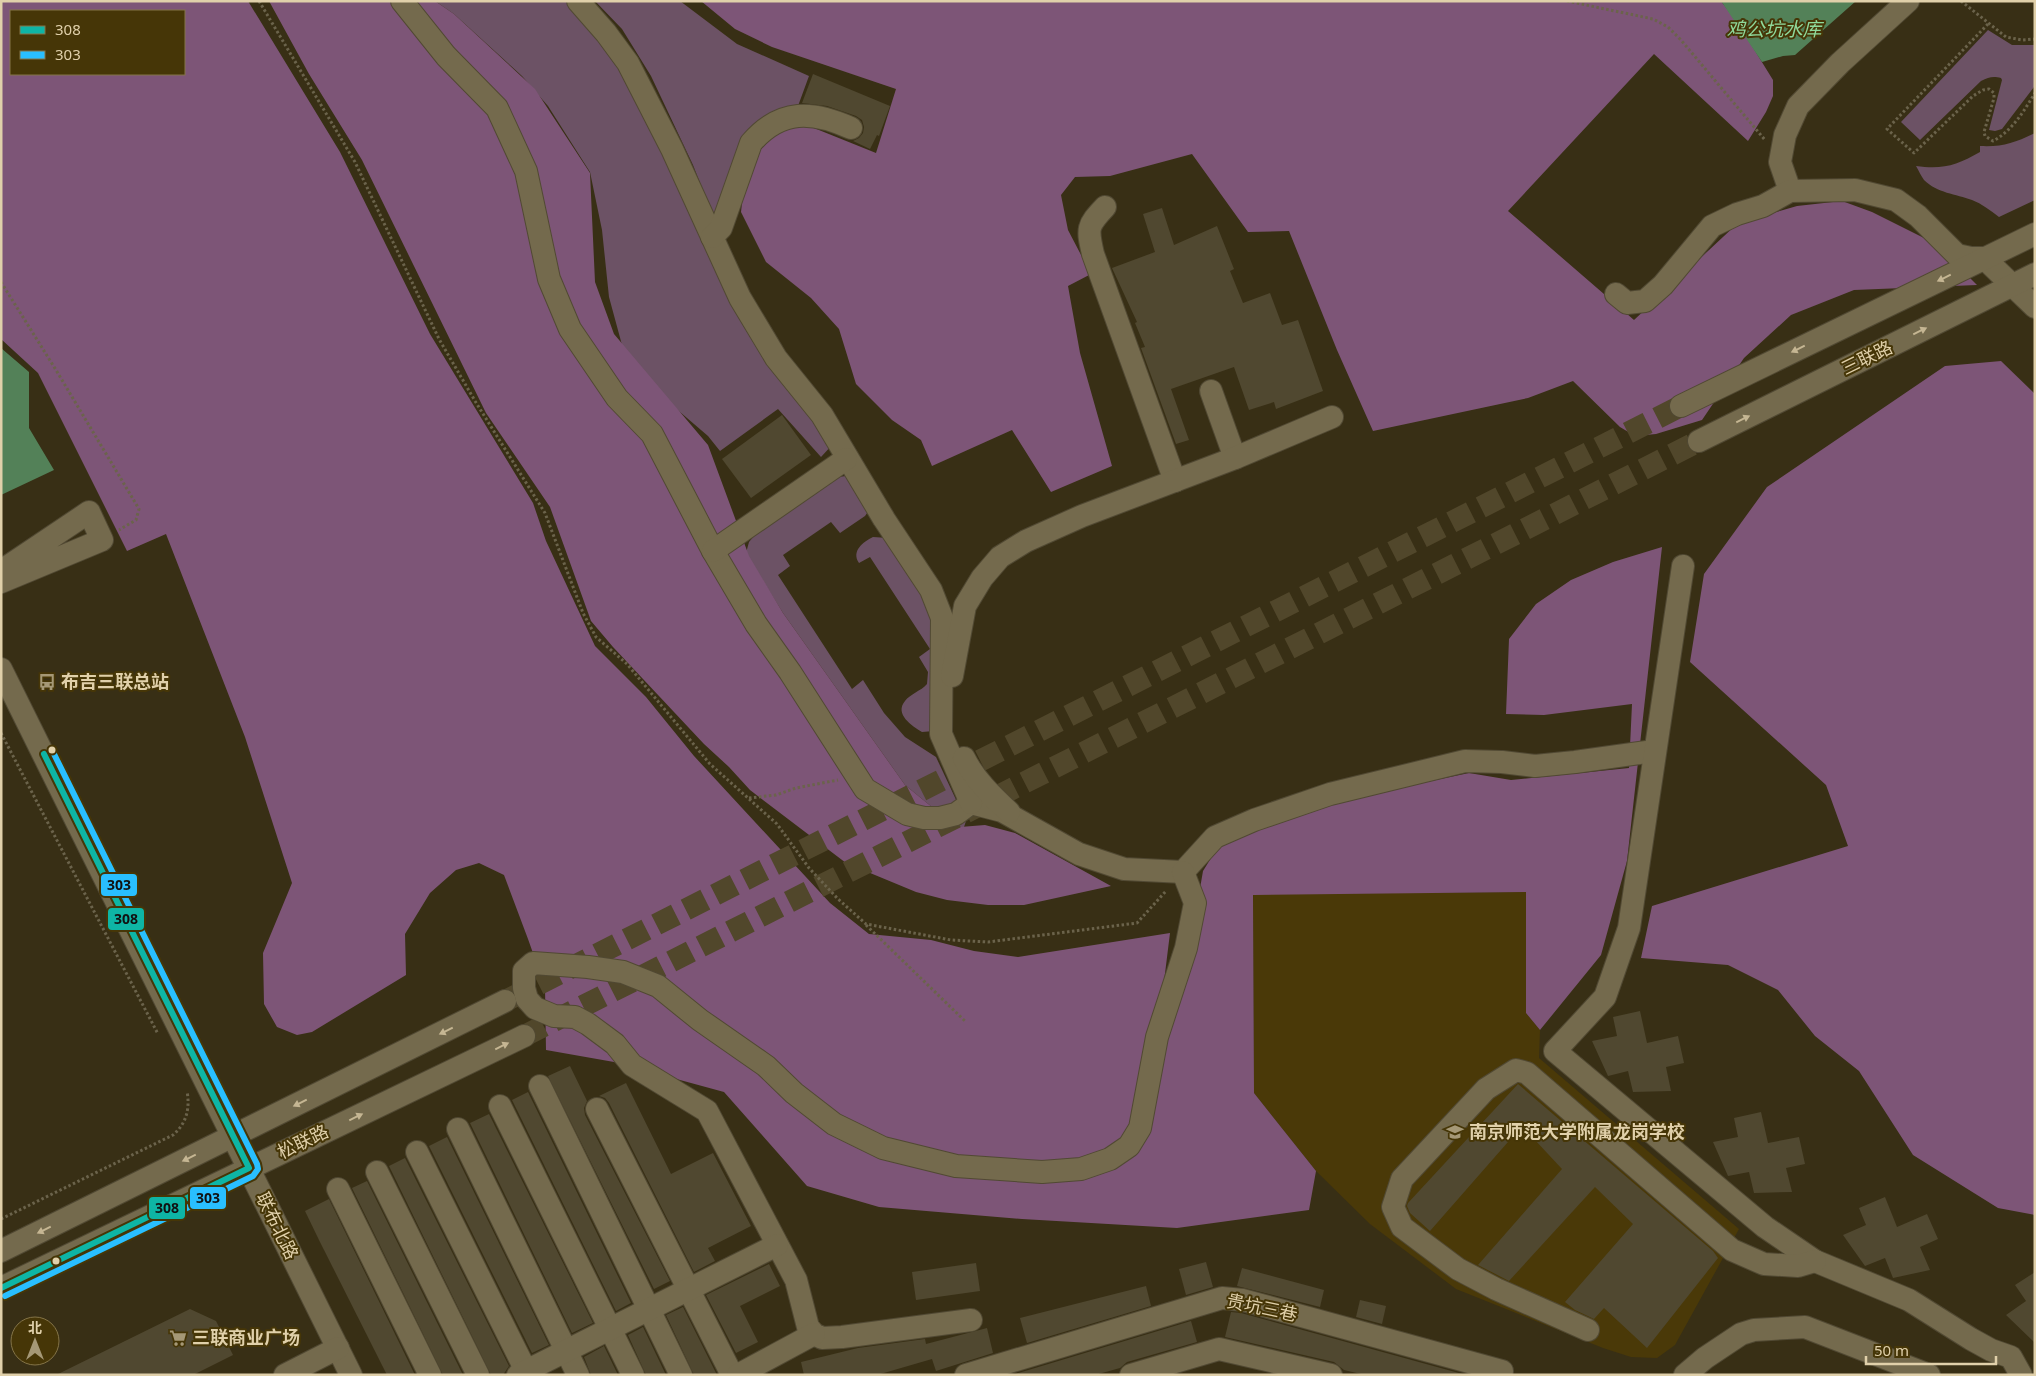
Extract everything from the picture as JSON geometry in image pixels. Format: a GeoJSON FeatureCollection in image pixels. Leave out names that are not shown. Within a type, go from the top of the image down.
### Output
{"type":"FeatureCollection","features":[{"type":"Feature","properties":{"kind":"street"},"geometry":{"type":"LineString","coordinates":[[402,1],[446,56],[497,108],[526,171],[549,279],[570,329],[617,398],[652,434],[713,551],[756,624],[790,672],[865,789],[907,814],[940,818],[956,814],[971,803]]}},
{"type":"Feature","properties":{"kind":"street"},"geometry":{"type":"LineString","coordinates":[[578,1],[606,33],[628,63],[672,149],[740,298],[776,358],[822,415],[846,459],[923,576],[937,603],[942,618],[941,734],[971,803]]}},
{"type":"Feature","properties":{"kind":"street"},"geometry":{"type":"LineString","coordinates":[[1790,192],[1780,162],[1786,135],[1798,106],[1840,63],[1908,1]]}},
{"type":"Feature","properties":{"kind":"street"},"geometry":{"type":"LineString","coordinates":[[712,238],[721,228],[752,143],[759,134],[776,124],[797,116],[810,115],[833,120],[851,128]]}},
{"type":"Feature","properties":{"kind":"street"},"geometry":{"type":"LineString","coordinates":[[1616,294],[1627,303],[1644,301],[1663,285],[1712,226],[1737,214],[1763,206],[1790,192],[1855,190],[1896,200],[1918,216],[1957,255],[1984,258],[2035,307]]}},
{"type":"Feature","properties":{"kind":"street"},"geometry":{"type":"LineString","coordinates":[[1105,207],[1092,221],[1088,234],[1091,247],[1174,481]]}},
{"type":"Feature","properties":{"kind":"street"},"geometry":{"type":"LineString","coordinates":[[1681,406],[2035,234]]}},
{"type":"Feature","properties":{"kind":"street","name":"三联路"},"geometry":{"type":"LineString","coordinates":[[1699,441],[2035,274]]}},
{"type":"Feature","properties":{"kind":"street"},"geometry":{"type":"LineString","coordinates":[[1211,391],[1235,458]]}},
{"type":"Feature","properties":{"kind":"street"},"geometry":{"type":"LineString","coordinates":[[1013,816],[984,789],[971,771],[959,748],[953,718],[951,684],[965,606],[982,578],[1000,557],[1026,540],[1082,516],[1235,458],[1332,417]]}},
{"type":"Feature","properties":{"kind":"street"},"geometry":{"type":"LineString","coordinates":[[713,551],[846,459]]}},
{"type":"Feature","properties":{"kind":"street"},"geometry":{"type":"LineString","coordinates":[[1,571],[89,512],[102,540],[1,582]]}},
{"type":"Feature","properties":{"kind":"street"},"geometry":{"type":"LineString","coordinates":[[1684,566],[1654,751],[1629,928],[1605,997],[1555,1051],[1765,1227],[1814,1261],[1909,1300],[1971,1339],[2011,1357],[2021,1375]]}},
{"type":"Feature","properties":{"kind":"street","name":"联布北路"},"geometry":{"type":"LineString","coordinates":[[1,669],[351,1375]]}},
{"type":"Feature","properties":{"kind":"street"},"geometry":{"type":"LineString","coordinates":[[1183,872],[1214,837],[1254,820],[1330,794],[1465,761],[1502,762],[1535,766],[1654,751]]}},
{"type":"Feature","properties":{"kind":"street"},"geometry":{"type":"LineString","coordinates":[[971,803],[1002,811],[1079,854],[1124,869],[1183,872]]}},
{"type":"Feature","properties":{"kind":"street"},"geometry":{"type":"LineString","coordinates":[[971,1320],[842,1337],[822,1338],[814,1334],[808,1327],[796,1280],[707,1111],[632,1065],[614,1044],[588,1024],[574,1017],[554,1016],[535,1008],[527,999],[524,988],[524,971],[533,964],[588,967],[623,972],[658,986],[700,1020],[766,1066],[794,1093],[834,1124],[883,1148],[956,1166],[1042,1172],[1081,1169],[1110,1159],[1129,1146],[1140,1128],[1157,1037],[1186,948],[1195,902],[1183,872]]}},
{"type":"Feature","properties":{"kind":"street","name":"松联路"},"geometry":{"type":"LineString","coordinates":[[1,1251],[505,1001]]}},
{"type":"Feature","properties":{"kind":"street","name":"松联路"},"geometry":{"type":"LineString","coordinates":[[1,1288],[524,1036]]}},
{"type":"Feature","properties":{"kind":"street"},"geometry":{"type":"LineString","coordinates":[[1588,1330],[1496,1289],[1458,1269],[1402,1227],[1393,1207],[1402,1179],[1486,1089],[1516,1070],[1527,1073],[1732,1250],[1764,1264],[1798,1266],[1814,1261]]}},
{"type":"Feature","properties":{"kind":"street"},"geometry":{"type":"LineString","coordinates":[[540,1086],[681,1375]]}},
{"type":"Feature","properties":{"kind":"street"},"geometry":{"type":"LineString","coordinates":[[500,1106],[633,1375]]}},
{"type":"Feature","properties":{"kind":"street"},"geometry":{"type":"LineString","coordinates":[[598,1109],[732,1375]]}},
{"type":"Feature","properties":{"kind":"street"},"geometry":{"type":"LineString","coordinates":[[458,1129],[578,1375]]}},
{"type":"Feature","properties":{"kind":"street"},"geometry":{"type":"LineString","coordinates":[[416,1152],[524,1373],[777,1245]]}},
{"type":"Feature","properties":{"kind":"street"},"geometry":{"type":"LineString","coordinates":[[377,1172],[478,1375]]}},
{"type":"Feature","properties":{"kind":"street"},"geometry":{"type":"LineString","coordinates":[[338,1189],[430,1375]]}},
{"type":"Feature","properties":{"kind":"street","name":"贵坑三巷"},"geometry":{"type":"LineString","coordinates":[[966,1375],[1028,1366],[1212,1300],[1233,1298],[1502,1372]]}},
{"type":"Feature","properties":{"kind":"street"},"geometry":{"type":"LineString","coordinates":[[1685,1375],[1705,1358],[1741,1334],[1754,1330],[1805,1327],[1928,1375]]}},
{"type":"Feature","properties":{"kind":"street"},"geometry":{"type":"LineString","coordinates":[[738,1375],[814,1334]]}},
{"type":"Feature","properties":{"kind":"street"},"geometry":{"type":"LineString","coordinates":[[285,1375],[338,1348]]}},
{"type":"Feature","properties":{"kind":"street"},"geometry":{"type":"LineString","coordinates":[[1131,1375],[1219,1349],[1331,1375]]}},
{"type":"Feature","properties":{"kind":"path"},"geometry":{"type":"LineString","coordinates":[[259,1],[355,162],[440,339],[503,447],[545,513],[583,613],[596,637],[627,664],[710,764],[777,824],[809,868],[838,899],[966,1022]]}},
{"type":"Feature","properties":{"kind":"path"},"geometry":{"type":"LineString","coordinates":[[1567,1],[1653,19],[1668,27],[1766,142],[1782,155]]}},
{"type":"Feature","properties":{"kind":"path"},"geometry":{"type":"LineString","coordinates":[[1961,1],[2006,37],[2022,40],[2035,39]]}},
{"type":"Feature","properties":{"kind":"path"},"geometry":{"type":"LineString","coordinates":[[1988,24],[1887,128],[1914,153],[1973,96],[1988,89],[1994,93],[1994,98],[1984,132],[1985,136],[1993,141],[2008,130],[2035,93]]}},
{"type":"Feature","properties":{"kind":"path"},"geometry":{"type":"LineString","coordinates":[[1,282],[139,510],[136,520],[102,540]]}},
{"type":"Feature","properties":{"kind":"path"},"geometry":{"type":"LineString","coordinates":[[1,733],[160,1038]]}},
{"type":"Feature","properties":{"kind":"path"},"geometry":{"type":"LineString","coordinates":[[748,798],[776,795],[796,788],[839,780],[844,777],[849,764]]}},
{"type":"Feature","properties":{"kind":"path"},"geometry":{"type":"LineString","coordinates":[[866,924],[951,940],[988,942],[1060,931],[1137,923],[1183,872]]}},
{"type":"Feature","properties":{"kind":"path"},"geometry":{"type":"LineString","coordinates":[[1,1220],[173,1135],[182,1128],[189,1105],[187,1090]]}},
{"type":"Feature","properties":{"kind":"shaded area"},"geometry":{"type":"Polygon","coordinates":[[[1,1],[248,1],[340,152],[430,334],[533,503],[546,541],[595,646],[646,697],[694,756],[830,903],[869,934],[931,940],[974,951],[1018,957],[1170,933],[1160,1014],[1198,900],[1203,871],[1216,850],[1243,833],[1286,816],[1379,792],[1469,773],[1511,780],[1629,768],[1632,704],[1544,715],[1506,714],[1509,639],[1536,604],[1571,580],[1613,562],[1662,547],[1627,861],[1601,955],[1540,1030],[1526,1013],[1526,892],[1253,895],[1254,1093],[1316,1171],[1309,1210],[1177,1228],[1022,1219],[879,1207],[807,1186],[724,1092],[614,1062],[546,1050],[545,987],[528,939],[504,875],[479,863],[456,870],[430,893],[405,934],[406,975],[312,1032],[297,1035],[277,1027],[264,1004],[263,953],[292,883],[245,737],[166,534],[127,551],[38,373],[1,339],[1,1]]]}},
{"type":"Feature","properties":{"kind":"shaded area"},"geometry":{"type":"Polygon","coordinates":[[[269,1],[435,1],[454,14],[535,89],[590,173],[595,282],[614,334],[708,445],[749,556],[783,613],[905,785],[943,816],[960,827],[985,825],[1015,833],[1111,886],[1024,905],[988,905],[947,900],[916,892],[846,863],[750,790],[704,744],[591,621],[550,507],[486,413],[362,160],[309,74],[269,1]]]}},
{"type":"Feature","properties":{"kind":"shaded area"},"geometry":{"type":"Polygon","coordinates":[[[435,1],[571,1],[652,115],[833,444],[821,457],[778,409],[720,451],[708,436],[666,400],[622,345],[609,297],[602,230],[590,172],[548,106],[522,76],[454,14],[435,1]]]}},
{"type":"Feature","properties":{"kind":"shaded area"},"geometry":{"type":"Polygon","coordinates":[[[595,1],[680,1],[737,44],[809,76],[798,106],[764,122],[724,214],[712,214],[693,165],[651,76],[622,29],[595,1]]]}},
{"type":"Feature","properties":{"kind":"shaded area"},"geometry":{"type":"Polygon","coordinates":[[[701,1],[1721,1],[1739,25],[1773,80],[1773,96],[1766,112],[1748,141],[1654,54],[1508,211],[1634,320],[1738,223],[1797,206],[1842,201],[1872,212],[1936,244],[1977,285],[1854,290],[1791,315],[1744,358],[1702,420],[1656,434],[1635,436],[1620,427],[1573,381],[1528,398],[1373,431],[1337,350],[1289,231],[1248,232],[1192,154],[1110,176],[1075,177],[1061,195],[1068,230],[1091,274],[1068,286],[1080,353],[1112,466],[1051,492],[1012,430],[932,466],[921,440],[892,420],[856,384],[839,329],[811,298],[766,262],[741,212],[744,185],[754,156],[773,137],[791,127],[804,124],[876,153],[896,89],[772,47],[735,29],[701,1]]]}},
{"type":"Feature","properties":{"kind":"shaded area"},"geometry":{"type":"Polygon","coordinates":[[[1988,30],[2012,45],[2035,45],[2034,87],[2002,129],[1995,131],[1989,130],[2002,80],[2001,78],[1993,77],[1981,81],[1920,140],[1901,122],[1988,30]]]}},
{"type":"Feature","properties":{"kind":"shaded area"},"geometry":{"type":"Polygon","coordinates":[[[2035,133],[2035,200],[1999,217],[1976,202],[1935,188],[1924,180],[1916,166],[1942,167],[1950,165],[1980,152],[1980,146],[2008,144],[2035,133]]]}},
{"type":"Feature","properties":{"kind":"shaded area"},"geometry":{"type":"Polygon","coordinates":[[[2001,361],[2035,394],[2035,1215],[1998,1208],[1913,1155],[1859,1071],[1815,1036],[1778,990],[1728,965],[1641,958],[1652,906],[1848,846],[1826,785],[1690,662],[1704,574],[1767,487],[1945,366],[2001,361]]]}},
{"type":"Feature","properties":{"kind":"shaded area"},"geometry":{"type":"Polygon","coordinates":[[[846,476],[870,509],[865,516],[840,533],[831,522],[783,555],[790,566],[778,575],[852,689],[863,680],[884,713],[905,737],[936,757],[966,821],[964,827],[960,827],[943,816],[905,785],[783,613],[746,553],[749,542],[754,536],[838,477],[846,476]]]}},
{"type":"Feature","properties":{"kind":"shaded area"},"geometry":{"type":"Polygon","coordinates":[[[873,537],[888,538],[935,612],[934,731],[922,732],[909,723],[903,715],[902,706],[905,701],[927,684],[928,672],[919,657],[930,649],[870,557],[859,563],[856,555],[859,547],[873,537]]]}},
{"type":"Feature","properties":{"kind":"shaded area","name":"南京师范大学附属龙岗学校"},"geometry":{"type":"Polygon","coordinates":[[[1526,892],[1526,1013],[1540,1030],[1539,1058],[1739,1229],[1675,1345],[1657,1358],[1631,1357],[1603,1348],[1456,1289],[1370,1224],[1316,1171],[1254,1093],[1253,894],[1526,892]]]}},
{"type":"Feature","properties":{"kind":"water","name":"鸡公坑水库"},"geometry":{"type":"Polygon","coordinates":[[[1721,1],[1856,1],[1795,55],[1783,56],[1762,62],[1721,1]]]}},
{"type":"Feature","properties":{"kind":"water"},"geometry":{"type":"Polygon","coordinates":[[[1,348],[29,372],[29,428],[54,470],[1,495],[1,348]]]}},
{"type":"Feature","properties":{"kind":"building"},"geometry":{"type":"Polygon","coordinates":[[[813,74],[890,106],[879,136],[877,135],[870,149],[853,141],[863,133],[862,120],[827,106],[802,103],[813,74]]]}},
{"type":"Feature","properties":{"kind":"building"},"geometry":{"type":"Polygon","coordinates":[[[1162,208],[1174,245],[1217,226],[1234,269],[1230,271],[1243,303],[1270,293],[1282,325],[1298,320],[1323,391],[1276,409],[1274,402],[1249,410],[1234,367],[1171,389],[1189,440],[1176,444],[1141,348],[1145,347],[1135,323],[1137,322],[1112,268],[1155,252],[1143,214],[1162,208]]]}},
{"type":"Feature","properties":{"kind":"building"},"geometry":{"type":"Polygon","coordinates":[[[782,415],[811,455],[751,498],[722,459],[782,415]]]}},
{"type":"Feature","properties":{"kind":"building"},"geometry":{"type":"Polygon","coordinates":[[[1640,1011],[1647,1043],[1678,1036],[1684,1063],[1666,1067],[1671,1091],[1633,1092],[1628,1071],[1608,1076],[1592,1041],[1617,1036],[1613,1017],[1640,1011]]]}},
{"type":"Feature","properties":{"kind":"building"},"geometry":{"type":"Polygon","coordinates":[[[570,1066],[587,1101],[584,1108],[585,1115],[670,1281],[654,1289],[548,1076],[570,1066]]]}},
{"type":"Feature","properties":{"kind":"building"},"geometry":{"type":"Polygon","coordinates":[[[626,1083],[671,1174],[713,1153],[751,1226],[708,1248],[715,1261],[694,1272],[609,1103],[605,1098],[599,1096],[626,1083]]]}},
{"type":"Feature","properties":{"kind":"building"},"geometry":{"type":"Polygon","coordinates":[[[1518,1084],[1713,1251],[1718,1258],[1647,1348],[1604,1308],[1594,1319],[1575,1310],[1565,1302],[1633,1224],[1595,1187],[1509,1281],[1478,1265],[1562,1169],[1522,1126],[1430,1231],[1410,1213],[1407,1206],[1408,1203],[1518,1084]]]}},
{"type":"Feature","properties":{"kind":"building"},"geometry":{"type":"Polygon","coordinates":[[[528,1092],[631,1303],[616,1311],[512,1100],[528,1092]]]}},
{"type":"Feature","properties":{"kind":"building"},"geometry":{"type":"Polygon","coordinates":[[[1761,1112],[1768,1143],[1799,1137],[1805,1164],[1786,1168],[1792,1192],[1754,1193],[1749,1172],[1728,1176],[1713,1142],[1738,1137],[1734,1118],[1761,1112]]]}},
{"type":"Feature","properties":{"kind":"building"},"geometry":{"type":"Polygon","coordinates":[[[489,1114],[593,1323],[572,1333],[470,1123],[489,1114]]]}},
{"type":"Feature","properties":{"kind":"building"},"geometry":{"type":"Polygon","coordinates":[[[447,1137],[549,1345],[532,1353],[429,1146],[447,1137]]]}},
{"type":"Feature","properties":{"kind":"building"},"geometry":{"type":"Polygon","coordinates":[[[405,1158],[509,1366],[503,1375],[491,1375],[389,1166],[405,1158]]]}},
{"type":"Feature","properties":{"kind":"building"},"geometry":{"type":"Polygon","coordinates":[[[367,1181],[463,1375],[443,1375],[352,1188],[367,1181]]]}},
{"type":"Feature","properties":{"kind":"building"},"geometry":{"type":"Polygon","coordinates":[[[1885,1197],[1897,1227],[1927,1214],[1938,1239],[1920,1247],[1930,1270],[1893,1278],[1885,1258],[1865,1266],[1843,1235],[1866,1225],[1859,1208],[1885,1197]]]}},
{"type":"Feature","properties":{"kind":"building"},"geometry":{"type":"Polygon","coordinates":[[[329,1199],[415,1375],[387,1375],[319,1240],[305,1211],[329,1199]]]}},
{"type":"Feature","properties":{"kind":"building"},"geometry":{"type":"Polygon","coordinates":[[[1206,1262],[1213,1287],[1186,1295],[1179,1269],[1206,1262]]]}},
{"type":"Feature","properties":{"kind":"building"},"geometry":{"type":"Polygon","coordinates":[[[976,1263],[980,1291],[916,1300],[912,1272],[976,1263]]]}},
{"type":"Feature","properties":{"kind":"building"},"geometry":{"type":"Polygon","coordinates":[[[769,1264],[780,1286],[740,1306],[758,1342],[736,1353],[706,1295],[769,1264]]]}},
{"type":"Feature","properties":{"kind":"building"},"geometry":{"type":"Polygon","coordinates":[[[1242,1268],[1324,1290],[1320,1307],[1237,1286],[1242,1268]]]}},
{"type":"Feature","properties":{"kind":"building"},"geometry":{"type":"Polygon","coordinates":[[[2035,1272],[2035,1343],[2006,1315],[2026,1301],[2015,1285],[2035,1272]]]}},
{"type":"Feature","properties":{"kind":"building"},"geometry":{"type":"Polygon","coordinates":[[[1146,1286],[1151,1306],[1027,1343],[1020,1318],[1146,1286]]]}},
{"type":"Feature","properties":{"kind":"building"},"geometry":{"type":"Polygon","coordinates":[[[1360,1300],[1386,1306],[1382,1324],[1356,1317],[1360,1300]]]}},
{"type":"Feature","properties":{"kind":"building"},"geometry":{"type":"Polygon","coordinates":[[[683,1307],[717,1375],[694,1375],[666,1315],[683,1307]]]}},
{"type":"Feature","properties":{"kind":"building","name":"三联商业广场"},"geometry":{"type":"Polygon","coordinates":[[[190,1309],[216,1321],[233,1355],[193,1375],[56,1375],[190,1309]]]}},
{"type":"Feature","properties":{"kind":"building"},"geometry":{"type":"Polygon","coordinates":[[[1231,1312],[1241,1313],[1466,1375],[1365,1375],[1344,1370],[1334,1362],[1225,1337],[1231,1312]]]}},
{"type":"Feature","properties":{"kind":"building"},"geometry":{"type":"Polygon","coordinates":[[[1191,1321],[1197,1342],[1127,1362],[1120,1368],[1095,1375],[1012,1375],[1191,1321]]]}},
{"type":"Feature","properties":{"kind":"building"},"geometry":{"type":"Polygon","coordinates":[[[643,1327],[666,1375],[646,1375],[628,1335],[643,1327]]]}},
{"type":"Feature","properties":{"kind":"building"},"geometry":{"type":"Polygon","coordinates":[[[987,1328],[993,1353],[936,1371],[932,1359],[877,1375],[804,1375],[801,1362],[858,1348],[925,1339],[926,1344],[987,1328]]]}},
{"type":"Feature","properties":{"kind":"building"},"geometry":{"type":"Polygon","coordinates":[[[604,1346],[618,1375],[591,1375],[584,1357],[604,1346]]]}},
{"type":"Feature","properties":{"kind":"tunnel"},"geometry":{"type":"LineString","coordinates":[[509,999],[1681,406]]}},
{"type":"Feature","properties":{"kind":"tunnel"},"geometry":{"type":"LineString","coordinates":[[524,1036],[1699,441]]}},
{"type":"Feature","properties":{"kind":"transit line","name":"303"},"geometry":{"type":"LineString","coordinates":[[5,1296],[253,1176],[258,1169],[52,750]]}},
{"type":"Feature","properties":{"kind":"transit line","name":"308"},"geometry":{"type":"LineString","coordinates":[[1,1288],[249,1168],[44,754]]}},
{"type":"Feature","properties":{"kind":"place","name":"布吉三联总站"},"geometry":{"type":"Point","coordinates":[47,682]}},
{"type":"Feature","properties":{"kind":"place","name":"南京师范大学附属龙岗学校"},"geometry":{"type":"Point","coordinates":[1455,1132]}},
{"type":"Feature","properties":{"kind":"place","name":"三联商业广场"},"geometry":{"type":"Point","coordinates":[178,1338]}}]}
